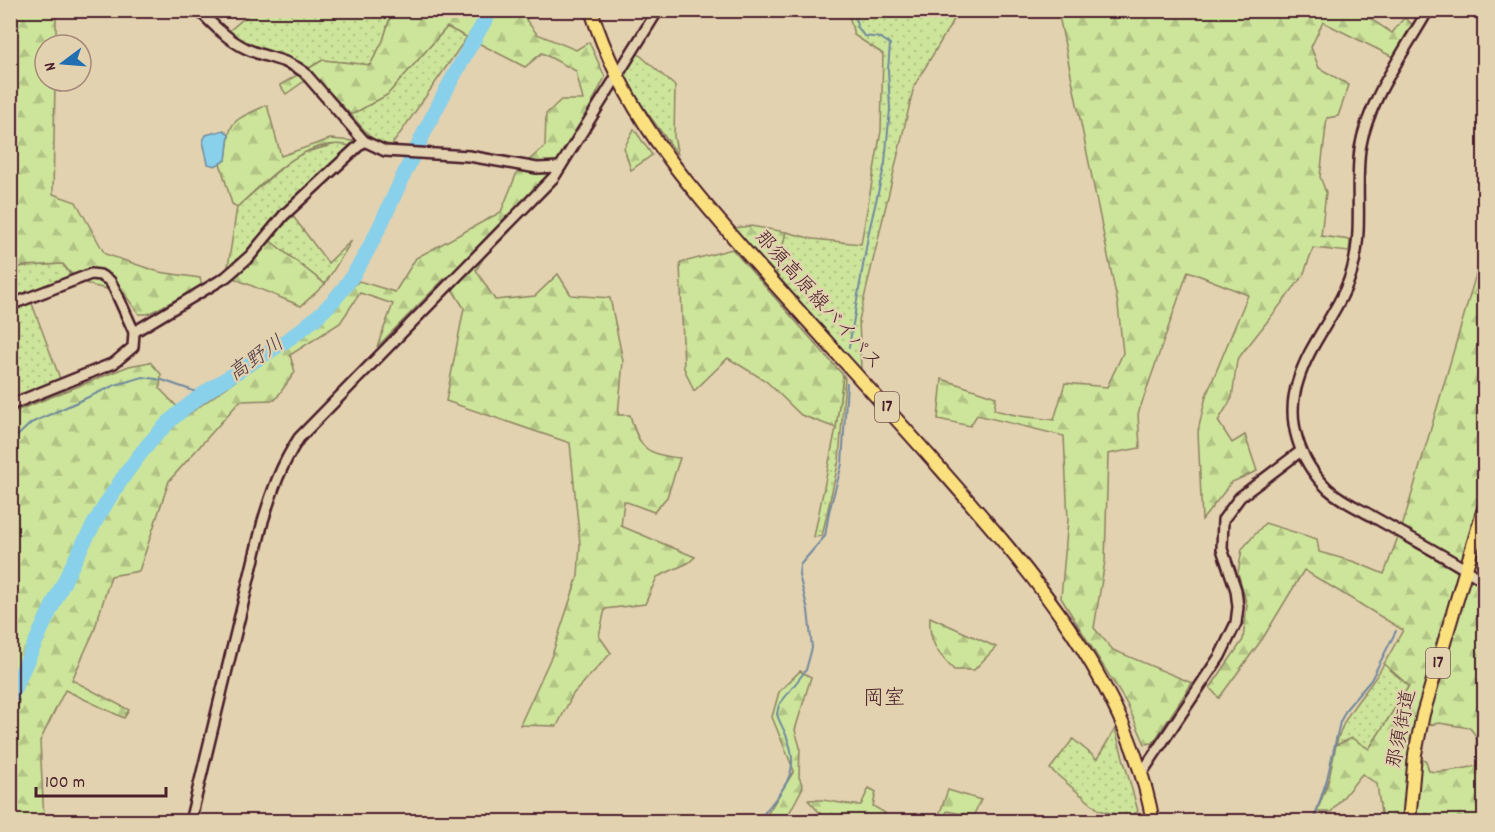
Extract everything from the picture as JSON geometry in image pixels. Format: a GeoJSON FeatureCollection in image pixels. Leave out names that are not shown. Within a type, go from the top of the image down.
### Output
{"type":"FeatureCollection","features":[{"type":"Feature","properties":{"kind":"main road","name":"那須高原線バイパス"},"geometry":{"type":"LineString","coordinates":[[591,10],[615,76],[652,135],[683,178],[1026,567],[1082,647],[1120,718],[1141,774],[1153,822]]}},
{"type":"Feature","properties":{"kind":"main road","name":"那須街道"},"geometry":{"type":"LineString","coordinates":[[1409,822],[1419,733],[1485,508]]}},
{"type":"Feature","properties":{"kind":"street"},"geometry":{"type":"LineString","coordinates":[[199,10],[234,42],[248,50],[295,65],[304,72],[364,141],[385,151],[485,158],[537,168],[560,167]]}},
{"type":"Feature","properties":{"kind":"street"},"geometry":{"type":"LineString","coordinates":[[190,822],[263,521],[275,481],[287,456],[298,438],[420,316],[534,198],[560,167],[658,10]]}},
{"type":"Feature","properties":{"kind":"street"},"geometry":{"type":"LineString","coordinates":[[1428,10],[1377,101],[1364,130],[1359,163],[1358,230],[1354,265],[1341,298],[1301,371],[1294,393],[1293,417],[1301,451],[1329,490],[1485,581]]}},
{"type":"Feature","properties":{"kind":"street"},"geometry":{"type":"LineString","coordinates":[[134,332],[226,277],[250,256],[284,215],[364,141]]}},
{"type":"Feature","properties":{"kind":"street"},"geometry":{"type":"LineString","coordinates":[[10,305],[91,274],[100,275],[110,281],[134,332],[133,347],[114,363],[10,405]]}},
{"type":"Feature","properties":{"kind":"street"},"geometry":{"type":"LineString","coordinates":[[1141,774],[1220,656],[1236,623],[1238,607],[1236,590],[1222,549],[1223,520],[1240,497],[1301,451]]}},
{"type":"Feature","properties":{"kind":"green space"},"geometry":{"type":"Polygon","coordinates":[[[339,10],[345,13],[347,11],[392,11],[383,41],[370,65],[323,60],[307,69],[299,63],[249,46],[228,32],[250,13],[249,11],[339,10]]]}},
{"type":"Feature","properties":{"kind":"green space"},"geometry":{"type":"Polygon","coordinates":[[[10,11],[56,11],[56,33],[33,33],[33,93],[55,93],[53,194],[76,202],[105,254],[159,272],[200,278],[202,286],[148,314],[139,314],[123,292],[97,287],[82,281],[63,264],[23,266],[11,271],[10,11]]]}},
{"type":"Feature","properties":{"kind":"green space"},"geometry":{"type":"Polygon","coordinates":[[[392,11],[533,11],[526,20],[537,34],[576,50],[589,42],[605,77],[574,138],[550,175],[506,222],[476,270],[495,300],[535,296],[558,274],[571,295],[610,298],[623,361],[618,415],[630,415],[637,435],[646,448],[659,455],[680,458],[667,497],[654,512],[624,501],[621,526],[695,557],[688,563],[657,577],[645,604],[605,609],[599,636],[611,653],[573,694],[557,726],[520,725],[552,655],[578,576],[580,544],[570,443],[446,401],[464,308],[445,278],[377,347],[393,304],[360,293],[340,323],[290,355],[295,372],[275,400],[240,401],[169,481],[139,571],[111,576],[94,631],[72,680],[129,710],[124,718],[65,690],[40,741],[44,821],[18,821],[13,808],[9,777],[12,728],[19,700],[11,700],[11,413],[129,366],[150,362],[161,374],[160,389],[186,416],[296,338],[359,281],[395,292],[416,258],[501,212],[518,170],[545,146],[546,114],[561,100],[583,100],[576,71],[542,53],[525,67],[447,27],[387,95],[351,115],[313,75],[286,94],[280,85],[323,60],[370,65],[383,41],[392,11]]]}},
{"type":"Feature","properties":{"kind":"green space"},"geometry":{"type":"Polygon","coordinates":[[[848,11],[959,11],[914,86],[859,320],[861,370],[776,274],[786,232],[813,239],[861,244],[881,131],[883,54],[854,35],[848,11]]]}},
{"type":"Feature","properties":{"kind":"green space"},"geometry":{"type":"Polygon","coordinates":[[[1058,11],[1367,11],[1365,15],[1392,33],[1404,18],[1412,24],[1393,57],[1323,22],[1311,47],[1319,68],[1349,85],[1338,116],[1327,118],[1320,177],[1326,192],[1321,236],[1350,240],[1349,252],[1313,248],[1303,276],[1237,360],[1232,398],[1218,421],[1232,443],[1245,435],[1257,471],[1232,482],[1202,520],[1198,431],[1206,396],[1248,295],[1188,271],[1138,414],[1140,448],[1108,454],[1105,561],[1094,628],[1113,650],[1192,683],[1153,743],[1145,744],[1127,704],[1061,598],[1068,520],[1064,436],[977,415],[970,426],[938,419],[942,379],[996,397],[994,410],[1054,420],[1065,383],[1107,387],[1123,353],[1118,305],[1058,11]]]}},
{"type":"Feature","properties":{"kind":"green space"},"geometry":{"type":"Polygon","coordinates":[[[447,27],[467,37],[392,145],[375,142],[351,115],[387,95],[447,27]]]}},
{"type":"Feature","properties":{"kind":"green space"},"geometry":{"type":"Polygon","coordinates":[[[635,51],[675,86],[674,137],[678,155],[641,104],[623,71],[635,51]]]}},
{"type":"Feature","properties":{"kind":"green space"},"geometry":{"type":"Polygon","coordinates":[[[267,105],[281,156],[330,139],[354,141],[351,146],[334,144],[303,153],[288,162],[237,207],[232,204],[220,163],[226,160],[233,124],[267,105]]]}},
{"type":"Feature","properties":{"kind":"green space"},"geometry":{"type":"Polygon","coordinates":[[[634,129],[652,155],[631,170],[624,148],[634,129]]]}},
{"type":"Feature","properties":{"kind":"green space"},"geometry":{"type":"Polygon","coordinates":[[[339,143],[351,146],[274,220],[234,267],[228,267],[237,207],[296,155],[339,143]]]}},
{"type":"Feature","properties":{"kind":"green space"},"geometry":{"type":"Polygon","coordinates":[[[292,215],[328,263],[352,240],[325,284],[269,240],[292,215]]]}},
{"type":"Feature","properties":{"kind":"green space"},"geometry":{"type":"Polygon","coordinates":[[[750,226],[786,232],[776,274],[734,228],[750,226]]]}},
{"type":"Feature","properties":{"kind":"green space"},"geometry":{"type":"Polygon","coordinates":[[[269,240],[325,284],[301,306],[233,278],[269,240]]]}},
{"type":"Feature","properties":{"kind":"green space"},"geometry":{"type":"Polygon","coordinates":[[[1484,247],[1484,821],[1415,821],[1420,759],[1426,761],[1429,771],[1435,772],[1478,766],[1476,736],[1470,728],[1439,723],[1424,726],[1404,821],[1382,821],[1377,784],[1362,774],[1331,812],[1317,812],[1329,779],[1336,745],[1352,738],[1369,749],[1409,686],[1384,664],[1403,630],[1304,570],[1263,638],[1219,698],[1210,688],[1243,640],[1247,605],[1238,573],[1242,549],[1265,523],[1317,539],[1319,552],[1355,562],[1384,574],[1403,524],[1484,247]]]}},
{"type":"Feature","properties":{"kind":"green space"},"geometry":{"type":"Polygon","coordinates":[[[732,249],[843,375],[836,428],[801,415],[766,381],[728,358],[694,391],[684,368],[680,263],[732,249]]]}},
{"type":"Feature","properties":{"kind":"green space"},"geometry":{"type":"Polygon","coordinates":[[[63,264],[71,276],[28,293],[65,392],[11,413],[10,271],[23,266],[63,264]]]}},
{"type":"Feature","properties":{"kind":"green space"},"geometry":{"type":"Polygon","coordinates":[[[843,375],[845,378],[839,460],[822,536],[814,537],[836,428],[843,375]]]}},
{"type":"Feature","properties":{"kind":"green space"},"geometry":{"type":"Polygon","coordinates":[[[930,617],[996,647],[974,670],[954,670],[935,647],[932,640],[930,617]]]}},
{"type":"Feature","properties":{"kind":"green space"},"geometry":{"type":"Polygon","coordinates":[[[1384,664],[1409,686],[1369,749],[1336,745],[1345,721],[1384,664]]]}},
{"type":"Feature","properties":{"kind":"green space"},"geometry":{"type":"Polygon","coordinates":[[[800,671],[811,677],[795,730],[800,747],[799,777],[803,787],[785,821],[763,821],[794,771],[772,717],[779,692],[800,671]]]}},
{"type":"Feature","properties":{"kind":"green space"},"geometry":{"type":"Polygon","coordinates":[[[1115,729],[1138,811],[1128,818],[1099,810],[1050,769],[1073,739],[1097,759],[1115,729]]]}},
{"type":"Feature","properties":{"kind":"green space"},"geometry":{"type":"Polygon","coordinates":[[[869,788],[876,792],[873,806],[885,813],[881,821],[827,821],[808,800],[861,805],[869,788]]]}},
{"type":"Feature","properties":{"kind":"green space"},"geometry":{"type":"Polygon","coordinates":[[[948,790],[981,800],[973,816],[947,811],[943,821],[937,821],[948,790]]]}},
{"type":"Feature","properties":{"kind":"water"},"geometry":{"type":"Polygon","coordinates":[[[224,130],[229,135],[226,160],[215,166],[208,164],[203,141],[206,135],[224,130]]]}},
{"type":"Feature","properties":{"kind":"waterway","name":"高野川"},"geometry":{"type":"LineString","coordinates":[[10,698],[78,553],[119,483],[142,452],[186,407],[295,334],[334,300],[346,285],[366,253],[437,107],[491,10]]}},
{"type":"Feature","properties":{"kind":"waterway"},"geometry":{"type":"LineString","coordinates":[[849,347],[869,231],[885,163],[890,109],[888,70],[890,44],[881,38],[864,36],[857,26],[854,10]]}},
{"type":"Feature","properties":{"kind":"waterway"},"geometry":{"type":"LineString","coordinates":[[10,443],[31,423],[115,385],[143,377],[162,380],[205,395]]}},
{"type":"Feature","properties":{"kind":"waterway"},"geometry":{"type":"LineString","coordinates":[[758,822],[781,792],[791,772],[791,749],[777,714],[779,705],[806,670],[812,648],[808,610],[799,575],[800,565],[825,536],[842,464],[847,383]]}},
{"type":"Feature","properties":{"kind":"waterway"},"geometry":{"type":"LineString","coordinates":[[1313,822],[1327,779],[1340,722],[1347,708],[1371,680],[1396,631]]}},
{"type":"Feature","properties":{"kind":"district","name":"岡室"},"geometry":{"type":"Point","coordinates":[884,700]}}]}
